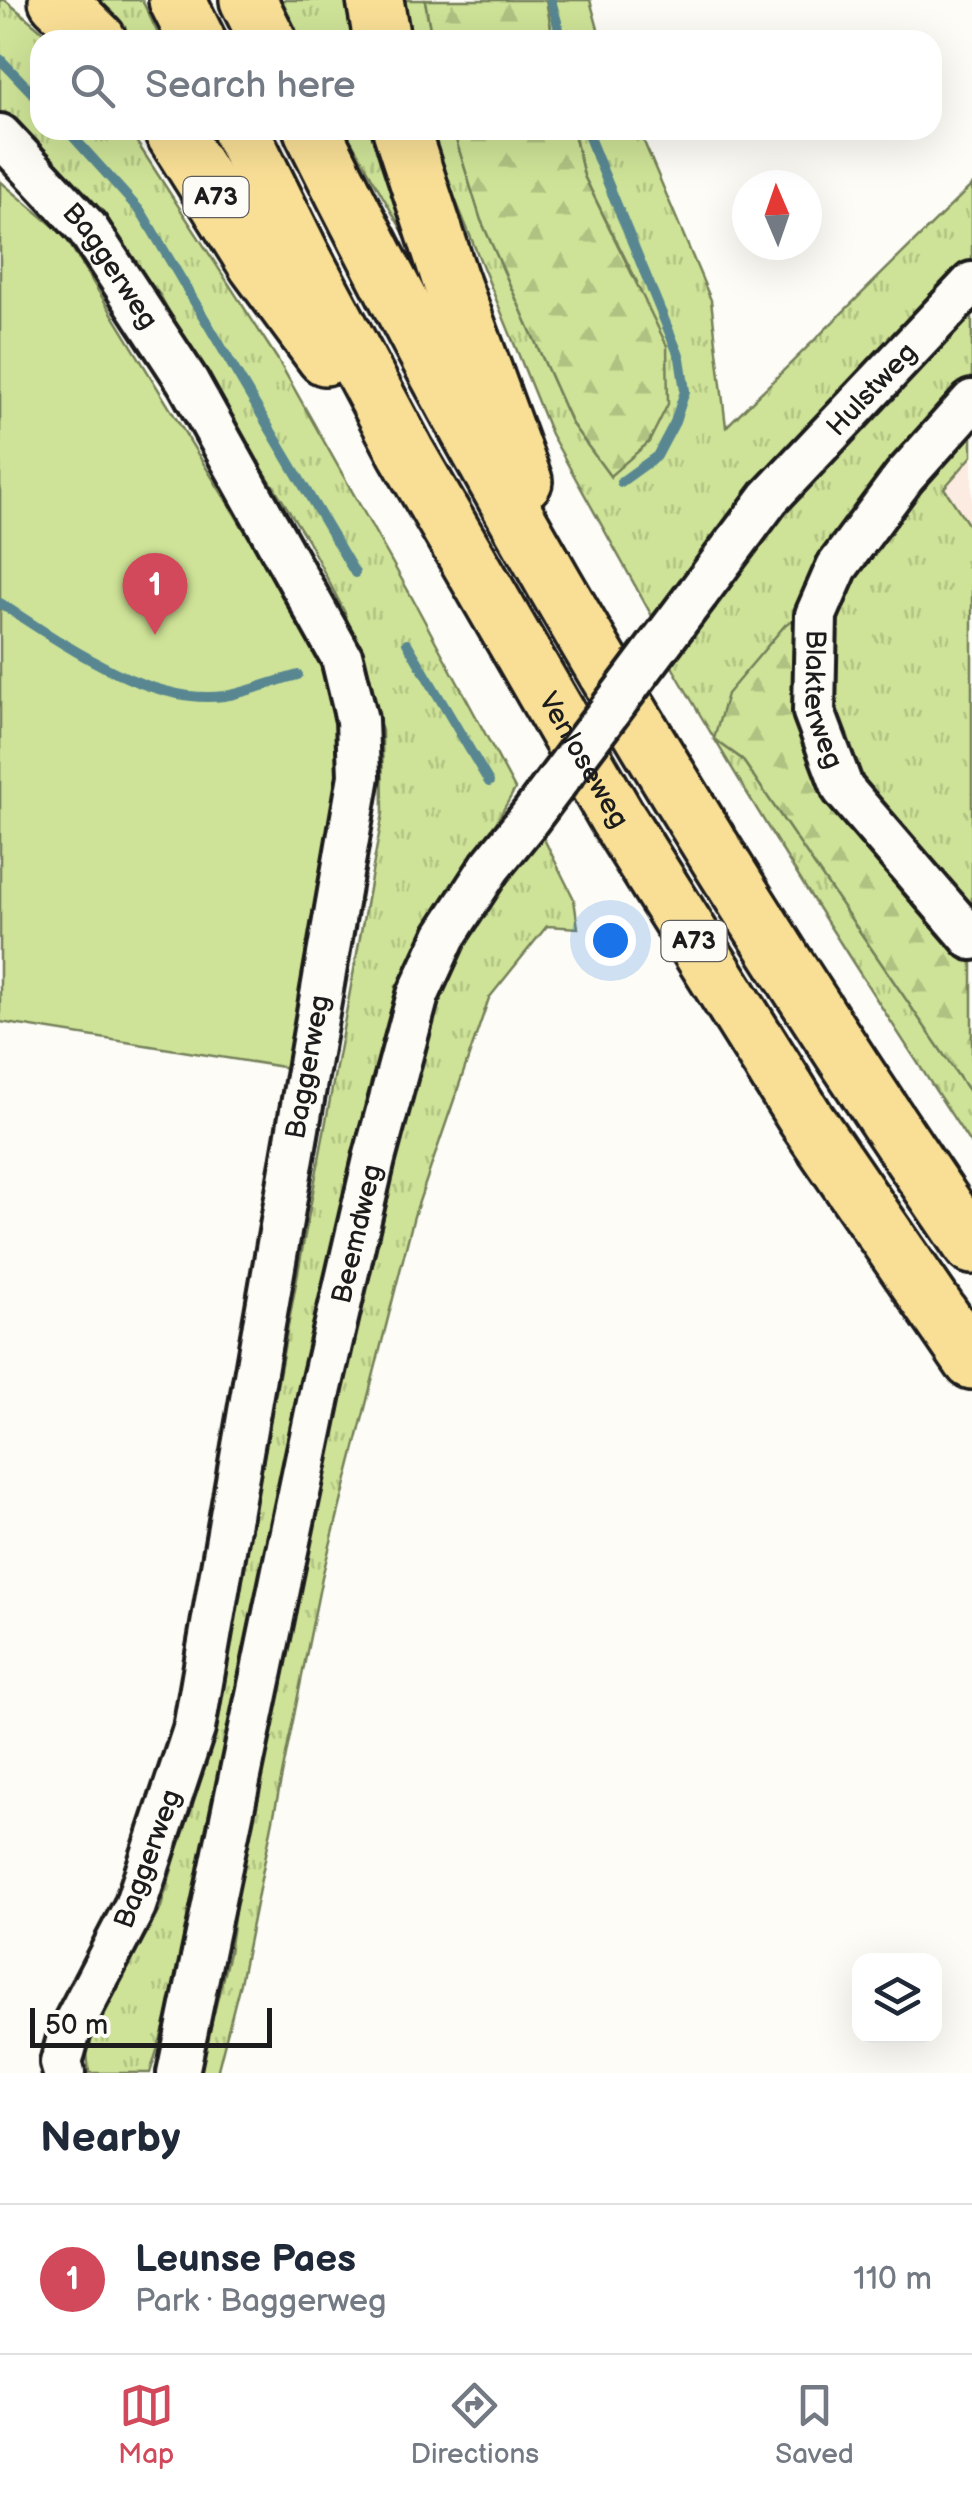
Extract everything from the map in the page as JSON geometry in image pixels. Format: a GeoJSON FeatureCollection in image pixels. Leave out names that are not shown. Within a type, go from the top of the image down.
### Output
{"type":"FeatureCollection","features":[{"type":"Feature","properties":{"kind":"highway"},"geometry":{"type":"LineString","coordinates":[[57,0],[88,30]]}},
{"type":"Feature","properties":{"kind":"highway"},"geometry":{"type":"LineString","coordinates":[[177,0],[191,30]]}},
{"type":"Feature","properties":{"kind":"highway"},"geometry":{"type":"LineString","coordinates":[[248,0],[263,30]]}},
{"type":"Feature","properties":{"kind":"highway"},"geometry":{"type":"LineString","coordinates":[[375,0],[380,30]]}},
{"type":"Feature","properties":{"kind":"highway","name":"A73"},"geometry":{"type":"LineString","coordinates":[[178,140],[256,265],[438,507]]}},
{"type":"Feature","properties":{"kind":"highway","name":"Venloseweg"},"geometry":{"type":"LineString","coordinates":[[245,140],[302,256],[438,507],[618,819],[785,1086],[972,1361]]}},
{"type":"Feature","properties":{"kind":"highway","name":"A73"},"geometry":{"type":"LineString","coordinates":[[317,140],[460,419],[565,604],[850,1068],[972,1246]]}},
{"type":"Feature","properties":{"kind":"highway","name":"A73"},"geometry":{"type":"LineString","coordinates":[[404,140],[565,604]]}},
{"type":"Feature","properties":{"kind":"street","name":"Baggerweg"},"geometry":{"type":"LineString","coordinates":[[0,135],[87,228],[198,399],[342,658],[357,720],[360,776],[194,1729],[135,1906],[70,2032],[61,2063],[64,2073]]}},
{"type":"Feature","properties":{"kind":"street","name":"Hulstweg"},"geometry":{"type":"LineString","coordinates":[[770,498],[972,283]]}},
{"type":"Feature","properties":{"kind":"street","name":"Blakterweg"},"geometry":{"type":"LineString","coordinates":[[972,400],[904,477],[837,567],[816,615],[814,712],[843,789],[972,940]]}},
{"type":"Feature","properties":{"kind":"street","name":"Beemdweg"},"geometry":{"type":"LineString","coordinates":[[178,2073],[326,1369],[374,1159],[418,996],[444,936],[490,867],[770,498]]}},
{"type":"Feature","properties":{"kind":"shaded area"},"geometry":{"type":"Polygon","coordinates":[[[972,437],[972,575],[920,501],[972,437]]]}},
{"type":"Feature","properties":{"kind":"green space"},"geometry":{"type":"Polygon","coordinates":[[[0,0],[5,0],[41,30],[30,30],[30,140],[135,140],[278,360],[515,789],[450,905],[186,1956],[150,2073],[89,2073],[87,2052],[97,2024],[161,1907],[216,1716],[383,813],[382,731],[345,613],[307,539],[208,383],[160,295],[108,232],[0,123],[0,0]]]}},
{"type":"Feature","properties":{"kind":"green space"},"geometry":{"type":"Polygon","coordinates":[[[89,0],[142,0],[156,30],[117,30],[89,0]]]}},
{"type":"Feature","properties":{"kind":"green space"},"geometry":{"type":"Polygon","coordinates":[[[282,0],[359,0],[364,30],[296,30],[282,0]]]}},
{"type":"Feature","properties":{"kind":"green space"},"geometry":{"type":"Polygon","coordinates":[[[397,0],[425,0],[430,30],[403,30],[397,0]]]}},
{"type":"Feature","properties":{"kind":"green space"},"geometry":{"type":"Polygon","coordinates":[[[425,0],[546,0],[551,30],[430,30],[425,0]]]}},
{"type":"Feature","properties":{"kind":"green space"},"geometry":{"type":"Polygon","coordinates":[[[546,0],[590,0],[598,30],[551,30],[546,0]]]}},
{"type":"Feature","properties":{"kind":"green space"},"geometry":{"type":"Polygon","coordinates":[[[351,140],[389,140],[431,281],[351,140]]]}},
{"type":"Feature","properties":{"kind":"green space"},"geometry":{"type":"Polygon","coordinates":[[[431,140],[456,140],[481,220],[572,424],[610,476],[637,282],[584,176],[575,140],[643,140],[711,300],[726,427],[972,185],[972,263],[783,460],[652,616],[551,434],[431,140]]]}},
{"type":"Feature","properties":{"kind":"green space"},"geometry":{"type":"Polygon","coordinates":[[[456,140],[575,140],[584,176],[667,346],[668,404],[649,442],[610,476],[572,424],[481,220],[456,140]]]}},
{"type":"Feature","properties":{"kind":"green space"},"geometry":{"type":"Polygon","coordinates":[[[0,181],[64,235],[320,654],[345,734],[302,1070],[0,1022],[0,181]]]}},
{"type":"Feature","properties":{"kind":"green space"},"geometry":{"type":"Polygon","coordinates":[[[972,298],[972,383],[714,739],[663,651],[785,497],[972,298]]]}},
{"type":"Feature","properties":{"kind":"green space"},"geometry":{"type":"Polygon","coordinates":[[[972,430],[972,456],[944,488],[972,530],[972,917],[845,762],[824,672],[840,596],[923,483],[972,430]]]}},
{"type":"Feature","properties":{"kind":"green space"},"geometry":{"type":"Polygon","coordinates":[[[808,612],[821,779],[852,832],[972,958],[972,1096],[742,759],[714,739],[727,694],[786,624],[808,612]]]}},
{"type":"Feature","properties":{"kind":"green space"},"geometry":{"type":"Polygon","coordinates":[[[715,740],[742,759],[972,1096],[972,1146],[814,901],[715,740]]]}},
{"type":"Feature","properties":{"kind":"green space"},"geometry":{"type":"Polygon","coordinates":[[[536,823],[574,899],[578,928],[547,926],[489,998],[414,1216],[322,1577],[240,1983],[217,2073],[199,2073],[229,1953],[264,1708],[418,1046],[460,938],[536,823]]]}},
{"type":"Feature","properties":{"kind":"waterway"},"geometry":{"type":"LineString","coordinates":[[551,0],[559,30]]}},
{"type":"Feature","properties":{"kind":"waterway"},"geometry":{"type":"LineString","coordinates":[[0,59],[30,90]]}},
{"type":"Feature","properties":{"kind":"waterway"},"geometry":{"type":"LineString","coordinates":[[76,140],[142,213],[355,573]]}},
{"type":"Feature","properties":{"kind":"waterway"},"geometry":{"type":"LineString","coordinates":[[590,140],[680,358],[685,391],[675,422],[657,456],[621,482]]}},
{"type":"Feature","properties":{"kind":"waterway"},"geometry":{"type":"LineString","coordinates":[[0,603],[106,668],[166,691],[224,696],[298,675]]}},
{"type":"Feature","properties":{"kind":"waterway"},"geometry":{"type":"LineString","coordinates":[[407,643],[489,782]]}},
{"type":"Feature","properties":{"kind":"place","name":"Leunse Paes"},"geometry":{"type":"Point","coordinates":[155,635]}}]}
